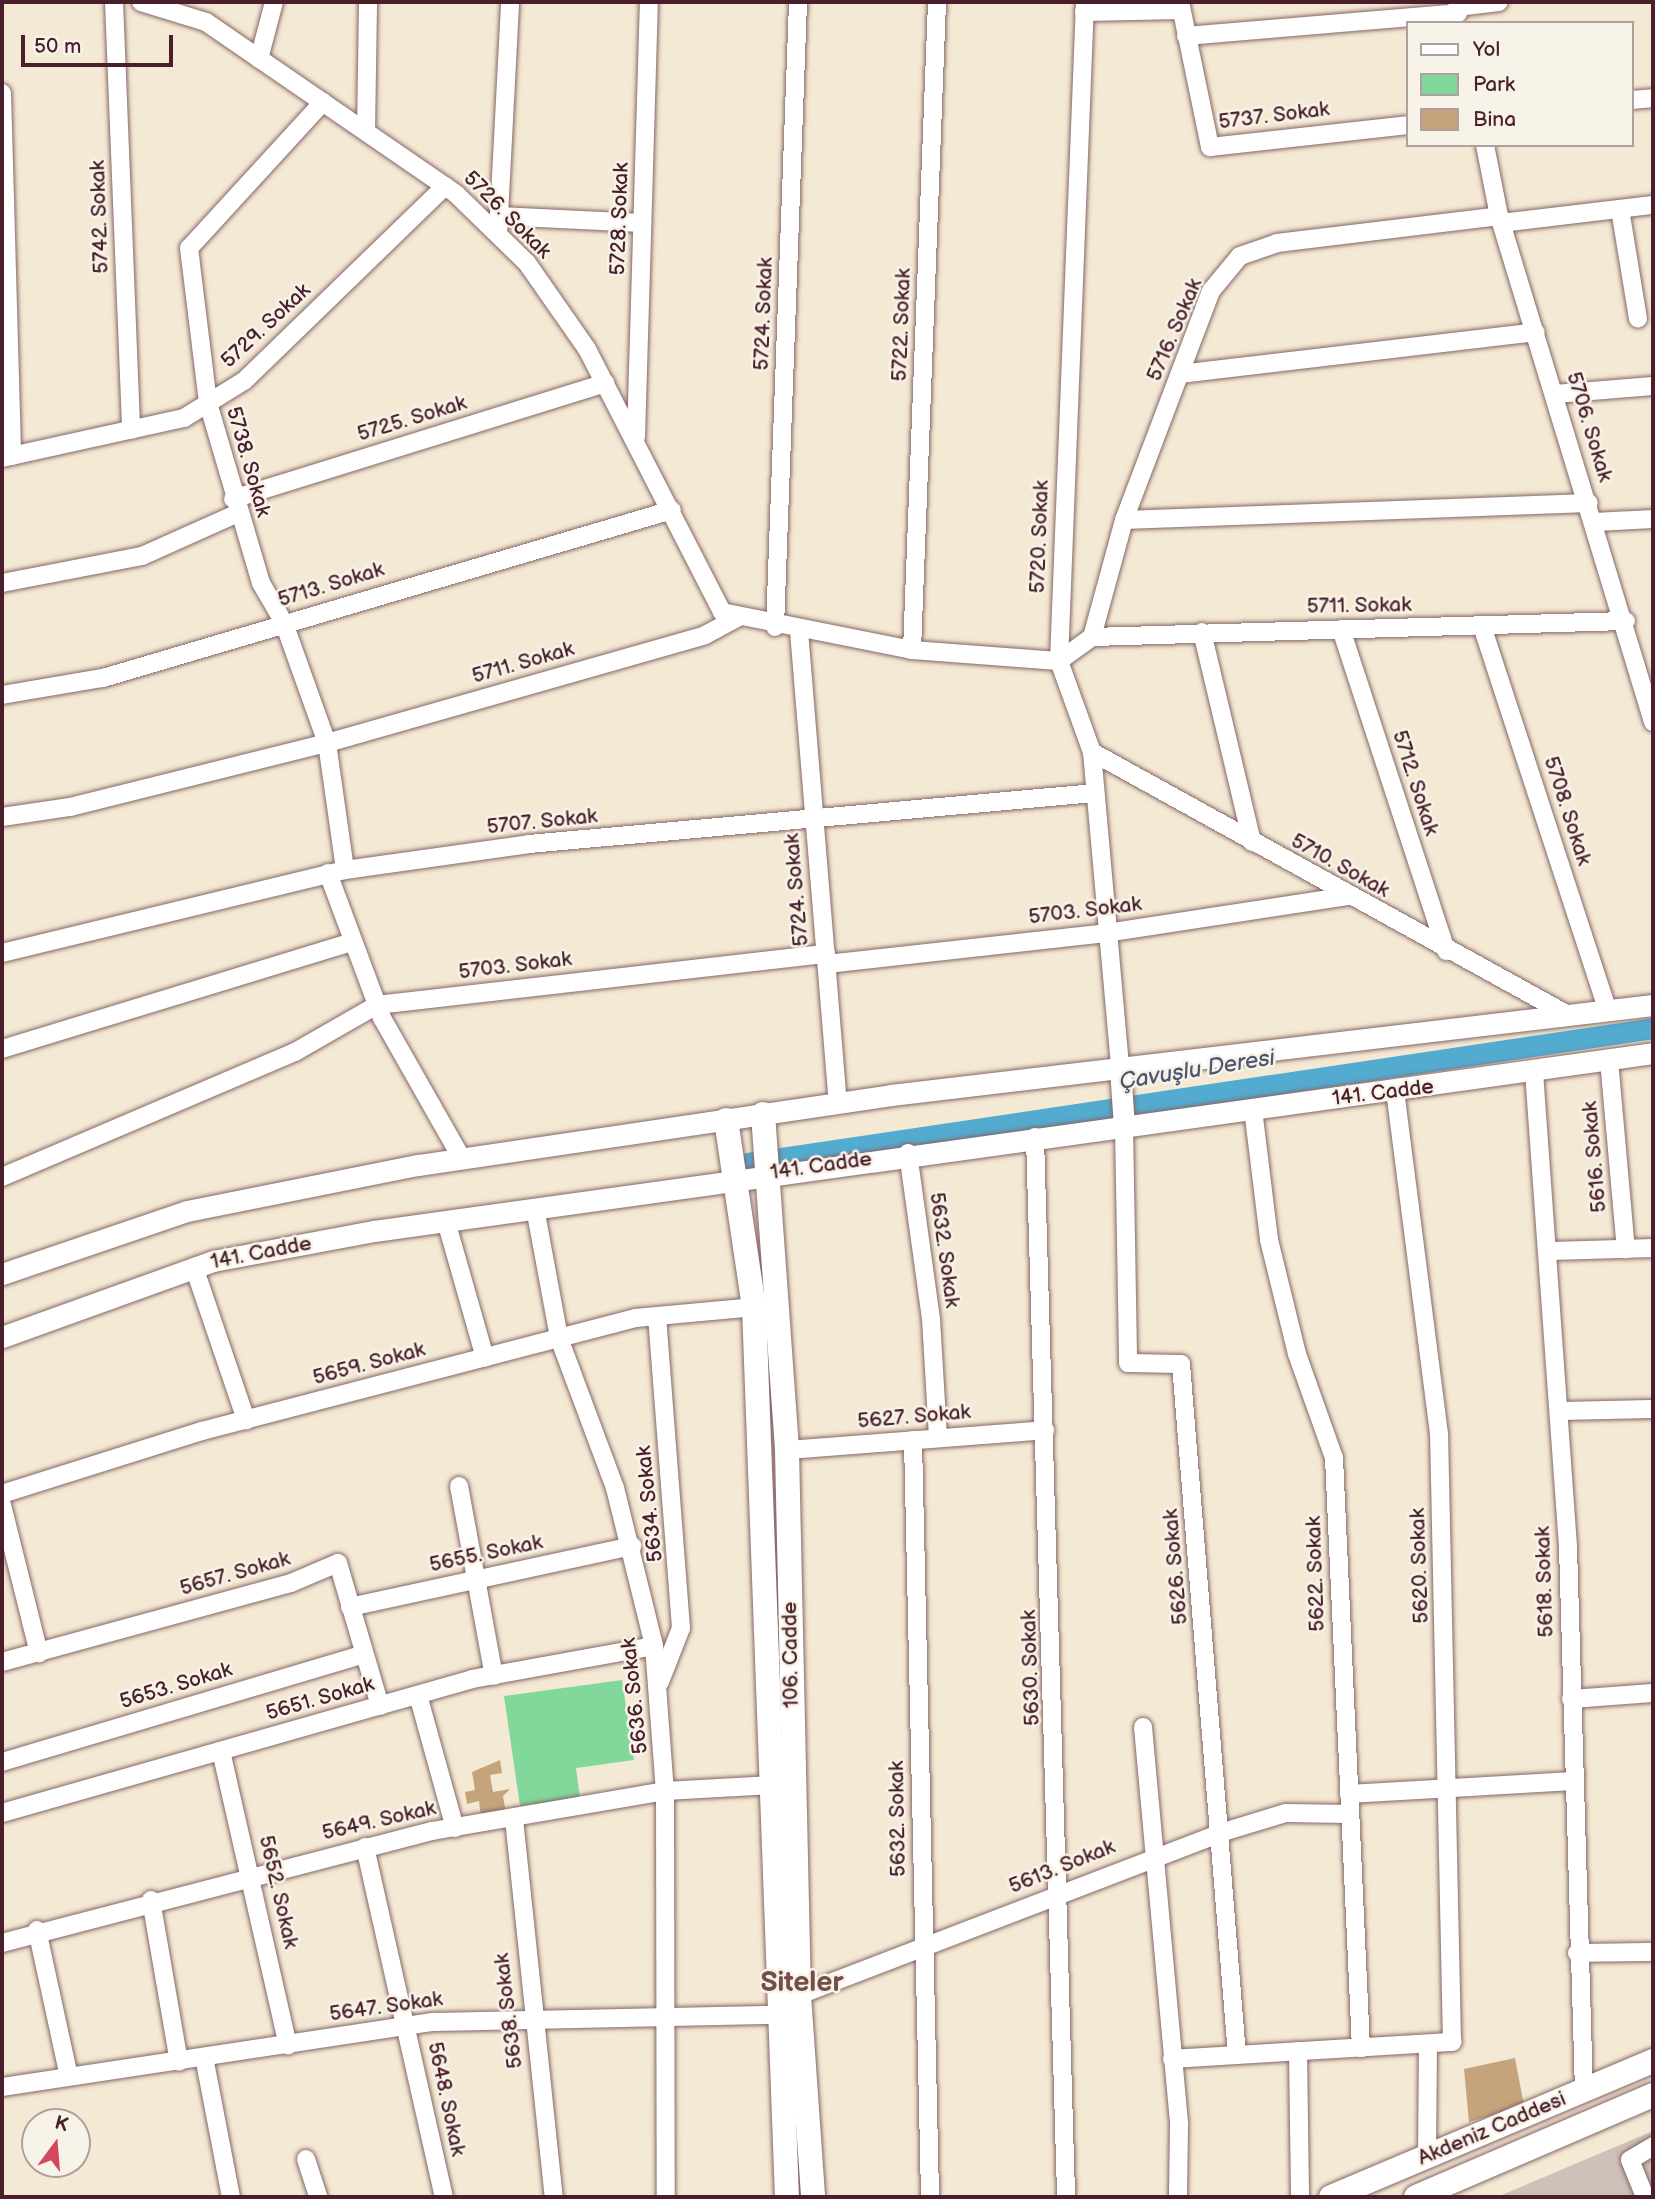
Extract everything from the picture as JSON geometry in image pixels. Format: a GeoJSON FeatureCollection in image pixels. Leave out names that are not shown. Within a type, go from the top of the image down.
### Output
{"type":"FeatureCollection","features":[{"type":"Feature","properties":{"kind":"main road","name":"106. Cadde"},"geometry":{"type":"LineString","coordinates":[[766,1124],[787,1450],[799,1995],[813,2197]]}},
{"type":"Feature","properties":{"kind":"main road","name":"106. Cadde"},"geometry":{"type":"LineString","coordinates":[[727,1128],[737,1178],[754,1307],[774,1785],[779,2015],[787,2197]]}},
{"type":"Feature","properties":{"kind":"main road","name":"Akdeniz Caddesi"},"geometry":{"type":"LineString","coordinates":[[1331,2197],[1653,2061]]}},
{"type":"Feature","properties":{"kind":"main road","name":"Akdeniz Caddesi"},"geometry":{"type":"LineString","coordinates":[[1416,2197],[1653,2095]]}},
{"type":"Feature","properties":{"kind":"street","name":"5742. Sokak"},"geometry":{"type":"LineString","coordinates":[[114,2],[131,430]]}},
{"type":"Feature","properties":{"kind":"street","name":"5726. Sokak"},"geometry":{"type":"LineString","coordinates":[[141,2],[206,22],[445,186],[527,263],[605,383],[636,438],[722,612],[737,618]]}},
{"type":"Feature","properties":{"kind":"street"},"geometry":{"type":"LineString","coordinates":[[259,59],[274,2]]}},
{"type":"Feature","properties":{"kind":"street"},"geometry":{"type":"LineString","coordinates":[[366,132],[368,2]]}},
{"type":"Feature","properties":{"kind":"street"},"geometry":{"type":"LineString","coordinates":[[498,234],[510,2]]}},
{"type":"Feature","properties":{"kind":"street","name":"5728. Sokak"},"geometry":{"type":"LineString","coordinates":[[636,438],[649,2]]}},
{"type":"Feature","properties":{"kind":"street","name":"5724. Sokak"},"geometry":{"type":"LineString","coordinates":[[775,627],[798,2]]}},
{"type":"Feature","properties":{"kind":"street","name":"5722. Sokak"},"geometry":{"type":"LineString","coordinates":[[912,650],[937,2]]}},
{"type":"Feature","properties":{"kind":"street"},"geometry":{"type":"LineString","coordinates":[[1186,36],[1458,11],[1499,2]]}},
{"type":"Feature","properties":{"kind":"street"},"geometry":{"type":"LineString","coordinates":[[1084,7],[1181,6]]}},
{"type":"Feature","properties":{"kind":"street","name":"5737. Sokak"},"geometry":{"type":"LineString","coordinates":[[1181,6],[1210,147],[1406,125]]}},
{"type":"Feature","properties":{"kind":"street","name":"5720. Sokak"},"geometry":{"type":"LineString","coordinates":[[1084,7],[1059,661],[1092,752],[1120,1069]]}},
{"type":"Feature","properties":{"kind":"street"},"geometry":{"type":"LineString","coordinates":[[2,93],[7,457]]}},
{"type":"Feature","properties":{"kind":"street"},"geometry":{"type":"LineString","coordinates":[[1634,100],[1653,98]]}},
{"type":"Feature","properties":{"kind":"street","name":"5738. Sokak"},"geometry":{"type":"LineString","coordinates":[[323,102],[189,248],[208,403],[236,506],[261,583],[285,623],[327,743],[337,871],[352,942],[377,1005],[462,1159]]}},
{"type":"Feature","properties":{"kind":"street","name":"5706. Sokak"},"geometry":{"type":"LineString","coordinates":[[1485,147],[1500,219],[1626,621],[1646,661],[1653,722]]}},
{"type":"Feature","properties":{"kind":"street","name":"5729. Sokak"},"geometry":{"type":"LineString","coordinates":[[7,457],[184,418],[244,381],[445,186]]}},
{"type":"Feature","properties":{"kind":"street","name":"5716. Sokak"},"geometry":{"type":"LineString","coordinates":[[1092,636],[1124,520],[1211,291],[1240,256],[1277,243],[1653,205]]}},
{"type":"Feature","properties":{"kind":"street"},"geometry":{"type":"LineString","coordinates":[[1620,209],[1638,319]]}},
{"type":"Feature","properties":{"kind":"street"},"geometry":{"type":"LineString","coordinates":[[499,216],[642,223]]}},
{"type":"Feature","properties":{"kind":"street"},"geometry":{"type":"LineString","coordinates":[[1180,374],[1536,332]]}},
{"type":"Feature","properties":{"kind":"street","name":"5725. Sokak"},"geometry":{"type":"LineString","coordinates":[[2,583],[142,556],[236,506],[605,383]]}},
{"type":"Feature","properties":{"kind":"street"},"geometry":{"type":"LineString","coordinates":[[1555,394],[1653,386]]}},
{"type":"Feature","properties":{"kind":"street"},"geometry":{"type":"LineString","coordinates":[[1124,520],[1589,503]]}},
{"type":"Feature","properties":{"kind":"street","name":"5713. Sokak"},"geometry":{"type":"LineString","coordinates":[[2,695],[103,678],[672,510]]}},
{"type":"Feature","properties":{"kind":"street"},"geometry":{"type":"LineString","coordinates":[[1595,522],[1653,519]]}},
{"type":"Feature","properties":{"kind":"street"},"geometry":{"type":"LineString","coordinates":[[737,618],[912,650],[1059,661],[1092,636]]}},
{"type":"Feature","properties":{"kind":"street","name":"5711. Sokak"},"geometry":{"type":"LineString","coordinates":[[2,817],[71,807],[327,743],[705,635],[737,618]]}},
{"type":"Feature","properties":{"kind":"street","name":"5711. Sokak"},"geometry":{"type":"LineString","coordinates":[[1092,636],[1626,621]]}},
{"type":"Feature","properties":{"kind":"street","name":"5708. Sokak"},"geometry":{"type":"LineString","coordinates":[[1482,625],[1608,1010]]}},
{"type":"Feature","properties":{"kind":"street","name":"5712. Sokak"},"geometry":{"type":"LineString","coordinates":[[1341,629],[1446,951]]}},
{"type":"Feature","properties":{"kind":"street","name":"5724. Sokak"},"geometry":{"type":"LineString","coordinates":[[799,631],[838,1103]]}},
{"type":"Feature","properties":{"kind":"street"},"geometry":{"type":"LineString","coordinates":[[1202,632],[1252,842]]}},
{"type":"Feature","properties":{"kind":"street","name":"5710. Sokak"},"geometry":{"type":"LineString","coordinates":[[1092,752],[1446,951],[1568,1015]]}},
{"type":"Feature","properties":{"kind":"street","name":"5707. Sokak"},"geometry":{"type":"LineString","coordinates":[[2,953],[337,871],[529,844],[1096,793]]}},
{"type":"Feature","properties":{"kind":"street","name":"5703. Sokak"},"geometry":{"type":"LineString","coordinates":[[377,1005],[1106,933],[1348,896]]}},
{"type":"Feature","properties":{"kind":"street"},"geometry":{"type":"LineString","coordinates":[[2,1049],[352,942]]}},
{"type":"Feature","properties":{"kind":"street"},"geometry":{"type":"LineString","coordinates":[[2,1177],[295,1052],[377,1005]]}},
{"type":"Feature","properties":{"kind":"street"},"geometry":{"type":"LineString","coordinates":[[2,1275],[187,1211],[462,1159],[766,1124],[838,1103],[1653,1005]]}},
{"type":"Feature","properties":{"kind":"street","name":"141. Cadde"},"geometry":{"type":"LineString","coordinates":[[2,1337],[194,1267],[446,1221],[771,1172],[1395,1091],[1653,1053]]}},
{"type":"Feature","properties":{"kind":"street","name":"5616. Sokak"},"geometry":{"type":"LineString","coordinates":[[1609,1060],[1626,1249]]}},
{"type":"Feature","properties":{"kind":"street"},"geometry":{"type":"LineString","coordinates":[[1120,1069],[1124,1125]]}},
{"type":"Feature","properties":{"kind":"street","name":"5618. Sokak"},"geometry":{"type":"LineString","coordinates":[[1534,1072],[1552,1251],[1560,1411],[1577,1953],[1584,2091]]}},
{"type":"Feature","properties":{"kind":"street","name":"5620. Sokak"},"geometry":{"type":"LineString","coordinates":[[1395,1091],[1439,1434],[1452,2042],[1428,2044]]}},
{"type":"Feature","properties":{"kind":"street","name":"5622. Sokak"},"geometry":{"type":"LineString","coordinates":[[1253,1109],[1269,1240],[1297,1354],[1334,1458],[1361,2048]]}},
{"type":"Feature","properties":{"kind":"street","name":"5626. Sokak"},"geometry":{"type":"LineString","coordinates":[[1124,1125],[1128,1363],[1181,1364],[1237,2055]]}},
{"type":"Feature","properties":{"kind":"street","name":"5630. Sokak"},"geometry":{"type":"LineString","coordinates":[[1035,1137],[1061,1891],[1066,2197]]}},
{"type":"Feature","properties":{"kind":"street","name":"5632. Sokak"},"geometry":{"type":"LineString","coordinates":[[908,1153],[931,1319],[938,1438]]}},
{"type":"Feature","properties":{"kind":"street","name":"5636. Sokak"},"geometry":{"type":"LineString","coordinates":[[536,1208],[559,1338],[632,1546],[654,1646],[659,1684],[665,1791],[666,2197]]}},
{"type":"Feature","properties":{"kind":"street"},"geometry":{"type":"LineString","coordinates":[[446,1221],[485,1357]]}},
{"type":"Feature","properties":{"kind":"street"},"geometry":{"type":"LineString","coordinates":[[1552,1251],[1653,1248]]}},
{"type":"Feature","properties":{"kind":"street"},"geometry":{"type":"LineString","coordinates":[[194,1267],[246,1420]]}},
{"type":"Feature","properties":{"kind":"street","name":"5659. Sokak"},"geometry":{"type":"LineString","coordinates":[[2,1494],[246,1420],[559,1338],[657,1316],[754,1307]]}},
{"type":"Feature","properties":{"kind":"street","name":"5634. Sokak"},"geometry":{"type":"LineString","coordinates":[[657,1316],[681,1628],[659,1684]]}},
{"type":"Feature","properties":{"kind":"street"},"geometry":{"type":"LineString","coordinates":[[1560,1411],[1653,1409]]}},
{"type":"Feature","properties":{"kind":"street","name":"5627. Sokak"},"geometry":{"type":"LineString","coordinates":[[787,1450],[1045,1430]]}},
{"type":"Feature","properties":{"kind":"street","name":"5632. Sokak"},"geometry":{"type":"LineString","coordinates":[[913,1440],[930,2197]]}},
{"type":"Feature","properties":{"kind":"street"},"geometry":{"type":"LineString","coordinates":[[459,1486],[494,1675]]}},
{"type":"Feature","properties":{"kind":"street"},"geometry":{"type":"LineString","coordinates":[[2,1505],[39,1653]]}},
{"type":"Feature","properties":{"kind":"street","name":"5655. Sokak"},"geometry":{"type":"LineString","coordinates":[[351,1607],[632,1546]]}},
{"type":"Feature","properties":{"kind":"street","name":"5657. Sokak"},"geometry":{"type":"LineString","coordinates":[[2,1662],[290,1583],[338,1563],[380,1706]]}},
{"type":"Feature","properties":{"kind":"street","name":"5651. Sokak"},"geometry":{"type":"LineString","coordinates":[[2,1812],[494,1675],[654,1646]]}},
{"type":"Feature","properties":{"kind":"street","name":"5653. Sokak"},"geometry":{"type":"LineString","coordinates":[[2,1762],[364,1654]]}},
{"type":"Feature","properties":{"kind":"street"},"geometry":{"type":"LineString","coordinates":[[1571,1699],[1653,1693]]}},
{"type":"Feature","properties":{"kind":"street"},"geometry":{"type":"LineString","coordinates":[[418,1695],[455,1828]]}},
{"type":"Feature","properties":{"kind":"street"},"geometry":{"type":"LineString","coordinates":[[1143,1727],[1172,2059],[1178,2197]]}},
{"type":"Feature","properties":{"kind":"street","name":"5652. Sokak"},"geometry":{"type":"LineString","coordinates":[[221,1751],[253,1874],[288,2045]]}},
{"type":"Feature","properties":{"kind":"street"},"geometry":{"type":"LineString","coordinates":[[1349,1794],[1447,1786],[1573,1781]]}},
{"type":"Feature","properties":{"kind":"street","name":"5649. Sokak"},"geometry":{"type":"LineString","coordinates":[[2,1943],[37,1930],[253,1874],[455,1828],[665,1791],[774,1785]]}},
{"type":"Feature","properties":{"kind":"street","name":"5613. Sokak"},"geometry":{"type":"LineString","coordinates":[[799,1995],[923,1950],[1154,1855],[1220,1833],[1286,1813],[1349,1814]]}},
{"type":"Feature","properties":{"kind":"street","name":"5638. Sokak"},"geometry":{"type":"LineString","coordinates":[[514,1819],[531,2017],[554,2197]]}},
{"type":"Feature","properties":{"kind":"street","name":"5648. Sokak"},"geometry":{"type":"LineString","coordinates":[[365,1847],[444,2197]]}},
{"type":"Feature","properties":{"kind":"street"},"geometry":{"type":"LineString","coordinates":[[151,1900],[179,2062]]}},
{"type":"Feature","properties":{"kind":"street"},"geometry":{"type":"LineString","coordinates":[[37,1930],[69,2077]]}},
{"type":"Feature","properties":{"kind":"street"},"geometry":{"type":"LineString","coordinates":[[1577,1953],[1653,1952]]}},
{"type":"Feature","properties":{"kind":"street","name":"5647. Sokak"},"geometry":{"type":"LineString","coordinates":[[2,2087],[407,2026],[531,2017],[779,2015]]}},
{"type":"Feature","properties":{"kind":"street"},"geometry":{"type":"LineString","coordinates":[[1172,2059],[1428,2044],[1427,2157]]}},
{"type":"Feature","properties":{"kind":"street"},"geometry":{"type":"LineString","coordinates":[[1298,2051],[1300,2197]]}},
{"type":"Feature","properties":{"kind":"street"},"geometry":{"type":"LineString","coordinates":[[204,2057],[232,2197]]}},
{"type":"Feature","properties":{"kind":"street"},"geometry":{"type":"LineString","coordinates":[[1645,2197],[1630,2160],[1653,2146]]}},
{"type":"Feature","properties":{"kind":"street"},"geometry":{"type":"LineString","coordinates":[[306,2159],[318,2197]]}},
{"type":"Feature","properties":{"kind":"shaded area"},"geometry":{"type":"Polygon","coordinates":[[[1653,2131],[1653,2197],[1497,2197],[1653,2131]]]}},
{"type":"Feature","properties":{"kind":"green space"},"geometry":{"type":"Polygon","coordinates":[[[622,1680],[634,1760],[576,1768],[580,1798],[520,1806],[504,1696],[622,1680]]]}},
{"type":"Feature","properties":{"kind":"building"},"geometry":{"type":"Polygon","coordinates":[[[500,1760],[502,1773],[490,1775],[493,1792],[510,1789],[503,1796],[506,1813],[481,1817],[479,1801],[467,1804],[465,1792],[475,1790],[472,1772],[500,1760]]]}},
{"type":"Feature","properties":{"kind":"building"},"geometry":{"type":"Polygon","coordinates":[[[1515,2058],[1524,2106],[1469,2122],[1464,2069],[1515,2058]]]}},
{"type":"Feature","properties":{"kind":"waterway","name":"Çavuşlu Deresi"},"geometry":{"type":"LineString","coordinates":[[748,1163],[1653,1028]]}},
{"type":"Feature","properties":{"kind":"district","name":"Siteler"},"geometry":{"type":"Point","coordinates":[802,1983]}}]}
